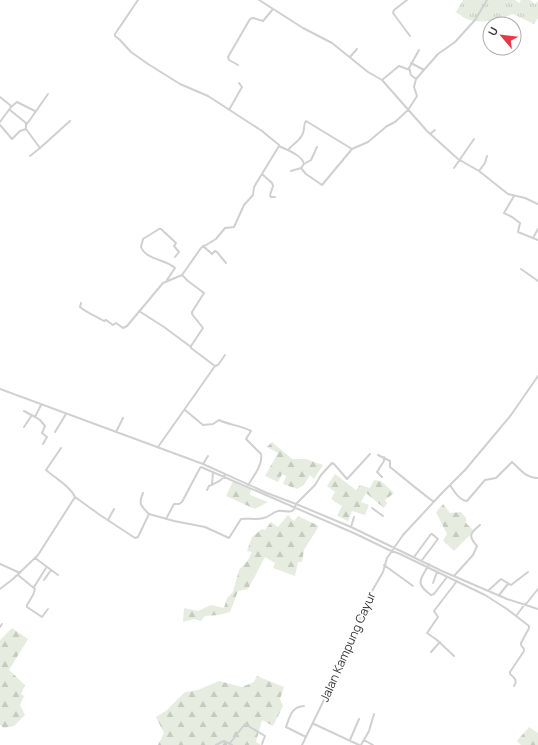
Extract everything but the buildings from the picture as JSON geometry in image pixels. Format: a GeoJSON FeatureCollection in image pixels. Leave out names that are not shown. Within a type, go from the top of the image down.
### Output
{"type":"FeatureCollection","features":[{"type":"Feature","properties":{"kind":"street"},"geometry":{"type":"LineString","coordinates":[[138,0],[114,36],[135,55],[180,84],[208,96],[262,131],[280,146],[300,157],[304,164]]}},
{"type":"Feature","properties":{"kind":"street"},"geometry":{"type":"LineString","coordinates":[[259,0],[274,8],[303,28],[332,44],[368,72],[382,80],[430,134],[460,161],[479,171],[503,191],[538,204]]}},
{"type":"Feature","properties":{"kind":"street"},"geometry":{"type":"LineString","coordinates":[[407,0],[394,10],[393,13],[410,36]]}},
{"type":"Feature","properties":{"kind":"street"},"geometry":{"type":"LineString","coordinates":[[301,168],[306,174],[322,185],[352,149],[368,142],[387,126],[395,122],[408,110],[416,96],[414,87],[416,79],[438,54],[455,42],[474,22],[487,0]]}},
{"type":"Feature","properties":{"kind":"street"},"geometry":{"type":"LineString","coordinates":[[238,65],[229,60],[228,57],[250,19],[253,18],[263,22],[274,8]]}},
{"type":"Feature","properties":{"kind":"street"},"geometry":{"type":"LineString","coordinates":[[350,57],[357,49]]}},
{"type":"Feature","properties":{"kind":"street"},"geometry":{"type":"LineString","coordinates":[[416,79],[411,75],[410,70],[411,64],[419,50]]}},
{"type":"Feature","properties":{"kind":"street"},"geometry":{"type":"LineString","coordinates":[[411,64],[424,70]]}},
{"type":"Feature","properties":{"kind":"street"},"geometry":{"type":"LineString","coordinates":[[382,80],[399,66],[410,70]]}},
{"type":"Feature","properties":{"kind":"street"},"geometry":{"type":"LineString","coordinates":[[229,110],[242,87],[239,83]]}},
{"type":"Feature","properties":{"kind":"street"},"geometry":{"type":"LineString","coordinates":[[40,148],[26,129],[27,124],[35,111],[48,94]]}},
{"type":"Feature","properties":{"kind":"street"},"geometry":{"type":"LineString","coordinates":[[0,97],[10,105],[10,108],[27,124]]}},
{"type":"Feature","properties":{"kind":"street"},"geometry":{"type":"LineString","coordinates":[[0,122],[10,108],[17,102],[35,111]]}},
{"type":"Feature","properties":{"kind":"street"},"geometry":{"type":"LineString","coordinates":[[30,156],[70,121]]}},
{"type":"Feature","properties":{"kind":"street"},"geometry":{"type":"LineString","coordinates":[[288,150],[301,137],[304,132],[303,124],[306,121],[352,149]]}},
{"type":"Feature","properties":{"kind":"street"},"geometry":{"type":"LineString","coordinates":[[0,125],[12,139],[23,129],[26,129]]}},
{"type":"Feature","properties":{"kind":"street"},"geometry":{"type":"LineString","coordinates":[[430,134],[435,130]]}},
{"type":"Feature","properties":{"kind":"street"},"geometry":{"type":"LineString","coordinates":[[454,168],[474,139]]}},
{"type":"Feature","properties":{"kind":"street"},"geometry":{"type":"LineString","coordinates":[[166,280],[174,279],[182,275],[203,246],[216,239],[225,228],[234,227],[244,205],[253,195],[254,187],[280,146]]}},
{"type":"Feature","properties":{"kind":"street"},"geometry":{"type":"LineString","coordinates":[[291,171],[301,168],[304,164],[311,160],[317,147]]}},
{"type":"Feature","properties":{"kind":"street"},"geometry":{"type":"LineString","coordinates":[[479,171],[485,163],[487,156]]}},
{"type":"Feature","properties":{"kind":"street"},"geometry":{"type":"LineString","coordinates":[[262,174],[272,182],[273,186],[270,194],[271,197],[275,197]]}},
{"type":"Feature","properties":{"kind":"street"},"geometry":{"type":"LineString","coordinates":[[514,196],[504,213],[520,223],[518,232],[538,240]]}},
{"type":"Feature","properties":{"kind":"street"},"geometry":{"type":"LineString","coordinates":[[81,303],[80,307],[85,311],[95,315],[104,322],[106,320],[113,325],[116,323],[123,328],[175,268],[142,250],[141,247],[143,239],[161,229],[176,243],[174,246],[179,252],[175,257]]}},
{"type":"Feature","properties":{"kind":"street"},"geometry":{"type":"LineString","coordinates":[[534,238],[538,229]]}},
{"type":"Feature","properties":{"kind":"street"},"geometry":{"type":"LineString","coordinates":[[203,246],[212,254],[215,251],[217,252],[226,263]]}},
{"type":"Feature","properties":{"kind":"street"},"geometry":{"type":"LineString","coordinates":[[521,269],[538,281]]}},
{"type":"Feature","properties":{"kind":"street"},"geometry":{"type":"LineString","coordinates":[[182,275],[188,282],[204,293],[192,312],[203,328],[191,347]]}},
{"type":"Feature","properties":{"kind":"street"},"geometry":{"type":"LineString","coordinates":[[139,311],[164,326],[191,347],[195,352],[215,366]]}},
{"type":"Feature","properties":{"kind":"street"},"geometry":{"type":"LineString","coordinates":[[158,447],[215,366],[218,365],[225,355]]}},
{"type":"Feature","properties":{"kind":"street","name":"Jalan Kampung Cayur"},"geometry":{"type":"LineString","coordinates":[[302,745],[314,724],[352,640],[368,598],[382,574],[387,558],[403,535],[465,470],[498,431],[538,376]]}},
{"type":"Feature","properties":{"kind":"street"},"geometry":{"type":"LineString","coordinates":[[0,389],[158,447],[295,508],[422,560],[488,591],[538,609]]}},
{"type":"Feature","properties":{"kind":"street"},"geometry":{"type":"LineString","coordinates":[[35,417],[41,404]]}},
{"type":"Feature","properties":{"kind":"street"},"geometry":{"type":"LineString","coordinates":[[185,410],[203,425],[213,424],[219,420],[227,424],[238,425],[251,431],[246,440],[261,454],[261,457],[257,470],[248,485]]}},
{"type":"Feature","properties":{"kind":"street"},"geometry":{"type":"LineString","coordinates":[[24,411],[40,420],[44,426],[42,433],[47,437],[43,444]]}},
{"type":"Feature","properties":{"kind":"street"},"geometry":{"type":"LineString","coordinates":[[55,432],[66,414]]}},
{"type":"Feature","properties":{"kind":"street"},"geometry":{"type":"LineString","coordinates":[[24,427],[32,415]]}},
{"type":"Feature","properties":{"kind":"street"},"geometry":{"type":"LineString","coordinates":[[116,432],[123,418]]}},
{"type":"Feature","properties":{"kind":"street"},"geometry":{"type":"LineString","coordinates":[[61,448],[46,470],[73,493],[75,497],[137,538],[149,514]]}},
{"type":"Feature","properties":{"kind":"street"},"geometry":{"type":"LineString","coordinates":[[143,493],[140,499],[141,504],[149,514],[204,527],[229,538],[241,519],[265,518],[279,511],[288,512],[295,508],[296,504],[315,485],[321,475],[332,464],[335,465],[346,479],[370,454]]}},
{"type":"Feature","properties":{"kind":"street"},"geometry":{"type":"LineString","coordinates":[[378,454],[390,461],[390,467],[411,483],[418,491],[434,502]]}},
{"type":"Feature","properties":{"kind":"street"},"geometry":{"type":"LineString","coordinates":[[166,519],[174,504],[179,504],[182,502],[208,456]]}},
{"type":"Feature","properties":{"kind":"street"},"geometry":{"type":"LineString","coordinates":[[382,477],[377,472],[384,461],[384,457]]}},
{"type":"Feature","properties":{"kind":"street"},"geometry":{"type":"LineString","coordinates":[[450,485],[459,497],[464,501],[467,501],[485,480],[496,478],[512,462],[526,475],[532,478],[538,478]]}},
{"type":"Feature","properties":{"kind":"street"},"geometry":{"type":"LineString","coordinates":[[201,466],[226,474],[248,485],[352,527],[437,572],[485,595],[529,626],[521,641],[524,651],[510,672],[516,681],[514,686]]}},
{"type":"Feature","properties":{"kind":"street"},"geometry":{"type":"LineString","coordinates":[[212,484],[213,472]]}},
{"type":"Feature","properties":{"kind":"street"},"geometry":{"type":"LineString","coordinates":[[207,490],[209,486],[224,477],[226,474]]}},
{"type":"Feature","properties":{"kind":"street"},"geometry":{"type":"LineString","coordinates":[[0,589],[19,574],[35,558],[75,497]]}},
{"type":"Feature","properties":{"kind":"street"},"geometry":{"type":"LineString","coordinates":[[372,508],[384,516]]}},
{"type":"Feature","properties":{"kind":"street"},"geometry":{"type":"LineString","coordinates":[[108,520],[114,509]]}},
{"type":"Feature","properties":{"kind":"street"},"geometry":{"type":"LineString","coordinates":[[352,527],[354,517]]}},
{"type":"Feature","properties":{"kind":"street"},"geometry":{"type":"LineString","coordinates":[[454,576],[474,555],[477,546],[472,541],[471,535],[480,525]]}},
{"type":"Feature","properties":{"kind":"street"},"geometry":{"type":"LineString","coordinates":[[414,557],[432,534],[438,539],[422,560]]}},
{"type":"Feature","properties":{"kind":"street"},"geometry":{"type":"LineString","coordinates":[[35,558],[58,575]]}},
{"type":"Feature","properties":{"kind":"street"},"geometry":{"type":"LineString","coordinates":[[0,564],[19,574],[34,587]]}},
{"type":"Feature","properties":{"kind":"street"},"geometry":{"type":"LineString","coordinates":[[430,564],[420,578],[420,582],[426,591],[431,595],[434,594],[447,576]]}},
{"type":"Feature","properties":{"kind":"street"},"geometry":{"type":"LineString","coordinates":[[384,565],[413,586]]}},
{"type":"Feature","properties":{"kind":"street"},"geometry":{"type":"LineString","coordinates":[[47,567],[34,587],[34,593],[26,607],[42,617],[48,609]]}},
{"type":"Feature","properties":{"kind":"street"},"geometry":{"type":"LineString","coordinates":[[44,580],[51,570]]}},
{"type":"Feature","properties":{"kind":"street"},"geometry":{"type":"LineString","coordinates":[[433,583],[437,572]]}},
{"type":"Feature","properties":{"kind":"street"},"geometry":{"type":"LineString","coordinates":[[498,595],[508,584],[511,585],[528,572]]}},
{"type":"Feature","properties":{"kind":"street"},"geometry":{"type":"LineString","coordinates":[[488,591],[501,579],[508,584]]}},
{"type":"Feature","properties":{"kind":"street"},"geometry":{"type":"LineString","coordinates":[[454,656],[440,642],[427,633],[438,617],[434,611],[457,582]]}},
{"type":"Feature","properties":{"kind":"street"},"geometry":{"type":"LineString","coordinates":[[516,617],[538,589]]}},
{"type":"Feature","properties":{"kind":"street"},"geometry":{"type":"LineString","coordinates":[[431,652],[440,642]]}},
{"type":"Feature","properties":{"kind":"street"},"geometry":{"type":"LineString","coordinates":[[304,706],[295,709],[286,727],[306,737]]}},
{"type":"Feature","properties":{"kind":"street"},"geometry":{"type":"LineString","coordinates":[[314,724],[360,745],[369,731],[374,714]]}},
{"type":"Feature","properties":{"kind":"street"},"geometry":{"type":"LineString","coordinates":[[350,740],[359,719]]}},
{"type":"Feature","properties":{"kind":"street"},"geometry":{"type":"LineString","coordinates":[[216,745],[224,741],[231,744],[246,724],[265,736],[262,744]]}},
{"type":"Feature","properties":{"kind":"street"},"geometry":{"type":"LineString","coordinates":[[364,740],[373,745]]}},
{"type":"Feature","properties":{"kind":"green space"},"geometry":{"type":"Polygon","coordinates":[[[463,0],[515,0],[519,3],[521,0],[530,0],[535,4],[538,1],[538,18],[534,24],[522,18],[522,16],[513,14],[507,16],[482,16],[482,21],[475,21],[464,18],[456,12],[463,0]]]}},
{"type":"Feature","properties":{"kind":"green space"},"geometry":{"type":"Polygon","coordinates":[[[272,442],[292,459],[306,459],[323,465],[314,479],[310,475],[304,485],[297,489],[283,484],[286,476],[282,474],[278,482],[265,476],[278,453],[267,447],[272,442]]]}},
{"type":"Feature","properties":{"kind":"green space"},"geometry":{"type":"Polygon","coordinates":[[[335,474],[356,490],[360,485],[370,488],[374,480],[381,481],[394,493],[385,500],[387,503],[384,508],[366,493],[361,502],[369,505],[365,515],[352,511],[348,521],[337,516],[342,506],[331,499],[335,492],[327,486],[335,474]]]}},
{"type":"Feature","properties":{"kind":"green space"},"geometry":{"type":"Polygon","coordinates":[[[233,481],[251,489],[250,495],[268,502],[255,509],[226,496],[233,481]]]}},
{"type":"Feature","properties":{"kind":"green space"},"geometry":{"type":"Polygon","coordinates":[[[443,504],[450,513],[461,512],[466,518],[466,523],[474,531],[454,551],[443,540],[447,534],[436,512],[443,504]]]}},
{"type":"Feature","properties":{"kind":"green space"},"geometry":{"type":"Polygon","coordinates":[[[288,515],[294,521],[298,516],[319,526],[304,550],[302,562],[298,562],[295,576],[273,568],[275,563],[265,557],[248,589],[238,591],[230,612],[219,615],[205,616],[201,621],[194,619],[183,622],[184,608],[198,611],[211,605],[224,608],[227,598],[233,592],[239,570],[248,560],[252,552],[247,551],[252,537],[262,529],[265,530],[271,522],[278,527],[288,515]]]}},
{"type":"Feature","properties":{"kind":"green space"},"geometry":{"type":"Polygon","coordinates":[[[12,628],[28,639],[9,670],[25,685],[21,694],[24,696],[20,705],[25,715],[14,726],[4,728],[0,725],[0,640],[12,628]]]}},
{"type":"Feature","properties":{"kind":"green space"},"geometry":{"type":"Polygon","coordinates":[[[257,676],[284,687],[280,699],[283,706],[273,726],[262,720],[256,742],[261,745],[158,745],[164,733],[156,717],[167,710],[185,692],[198,690],[219,681],[242,687],[254,682],[257,676]]]}},
{"type":"Feature","properties":{"kind":"green space"},"geometry":{"type":"Polygon","coordinates":[[[529,727],[538,733],[538,745],[521,745],[517,741],[529,727]]]}}]}
